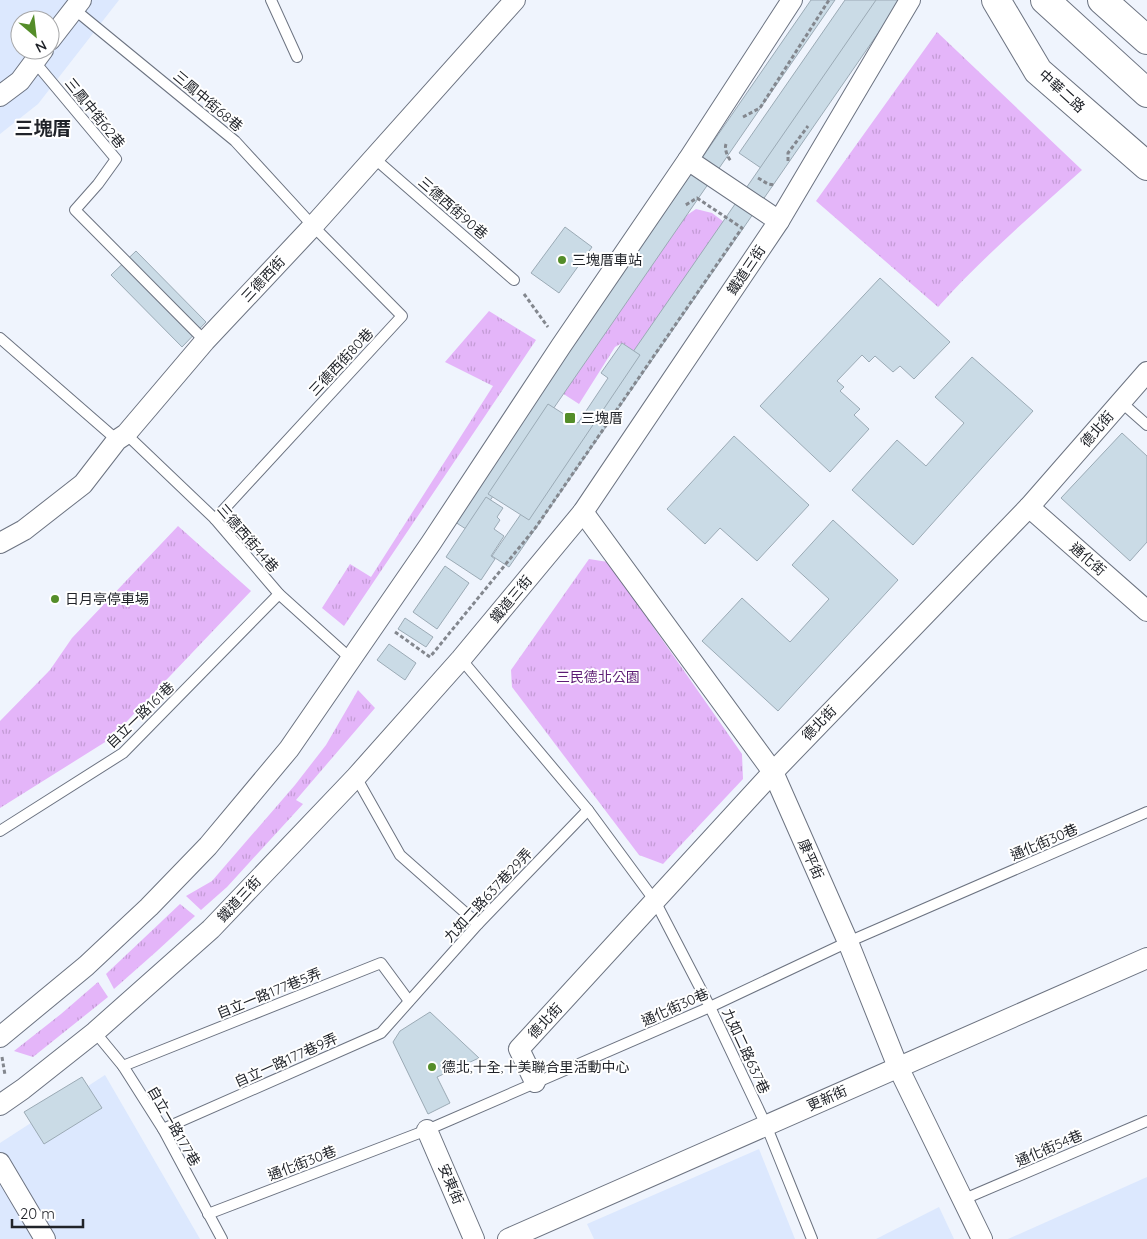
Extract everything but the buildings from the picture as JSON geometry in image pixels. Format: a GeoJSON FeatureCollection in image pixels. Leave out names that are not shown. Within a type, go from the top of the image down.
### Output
{"type":"FeatureCollection","features":[{"type":"Feature","properties":{"kind":"main road","name":"中華二路"},"geometry":{"type":"LineString","coordinates":[[996,0],[1038,71],[1147,166]]}},
{"type":"Feature","properties":{"kind":"main road"},"geometry":{"type":"LineString","coordinates":[[1046,0],[1147,93]]}},
{"type":"Feature","properties":{"kind":"main road"},"geometry":{"type":"LineString","coordinates":[[1102,0],[1147,40]]}},
{"type":"Feature","properties":{"kind":"street","name":"三德西街"},"geometry":{"type":"LineString","coordinates":[[0,544],[24,530],[83,484],[121,437],[205,341],[313,226],[515,0]]}},
{"type":"Feature","properties":{"kind":"street"},"geometry":{"type":"LineString","coordinates":[[5,1044],[149,907],[208,846],[289,749],[431,543],[561,346],[688,160],[792,0]]}},
{"type":"Feature","properties":{"kind":"street","name":"鐵道三街"},"geometry":{"type":"LineString","coordinates":[[0,1105],[95,1032],[211,929],[356,777],[461,659],[583,512],[779,221],[910,0]]}},
{"type":"Feature","properties":{"kind":"street"},"geometry":{"type":"LineString","coordinates":[[60,28],[78,5]]}},
{"type":"Feature","properties":{"kind":"street"},"geometry":{"type":"LineString","coordinates":[[0,96],[20,81],[35,60]]}},
{"type":"Feature","properties":{"kind":"street"},"geometry":{"type":"LineString","coordinates":[[688,160],[779,221]]}},
{"type":"Feature","properties":{"kind":"street","name":"德北街"},"geometry":{"type":"LineString","coordinates":[[535,1082],[519,1049],[772,772],[1029,507],[1147,372]]}},
{"type":"Feature","properties":{"kind":"street","name":"通化街"},"geometry":{"type":"LineString","coordinates":[[1029,507],[1145,606]]}},
{"type":"Feature","properties":{"kind":"street","name":"康平街"},"geometry":{"type":"LineString","coordinates":[[583,512],[772,772],[848,942],[898,1067],[982,1239]]}},
{"type":"Feature","properties":{"kind":"street","name":"更新街"},"geometry":{"type":"LineString","coordinates":[[508,1239],[1147,958]]}},
{"type":"Feature","properties":{"kind":"street","name":"安東街"},"geometry":{"type":"LineString","coordinates":[[427,1130],[474,1239]]}},
{"type":"Feature","properties":{"kind":"street"},"geometry":{"type":"LineString","coordinates":[[0,1163],[44,1239]]}},
{"type":"Feature","properties":{"kind":"lane"},"geometry":{"type":"LineString","coordinates":[[270,0],[297,57]]}},
{"type":"Feature","properties":{"kind":"lane","name":"三鳳中街68巷"},"geometry":{"type":"LineString","coordinates":[[78,5],[235,141],[313,226]]}},
{"type":"Feature","properties":{"kind":"lane","name":"三鳳中街62巷"},"geometry":{"type":"LineString","coordinates":[[42,60],[116,159],[98,184],[74,210],[205,341]]}},
{"type":"Feature","properties":{"kind":"lane","name":"三德西街90巷"},"geometry":{"type":"LineString","coordinates":[[374,158],[514,280]]}},
{"type":"Feature","properties":{"kind":"lane","name":"三德西街80巷"},"geometry":{"type":"LineString","coordinates":[[215,519],[402,316],[313,226]]}},
{"type":"Feature","properties":{"kind":"lane","name":"三德西街44巷"},"geometry":{"type":"LineString","coordinates":[[0,338],[121,437],[215,519],[279,594],[351,659]]}},
{"type":"Feature","properties":{"kind":"lane"},"geometry":{"type":"LineString","coordinates":[[1121,402],[1147,425]]}},
{"type":"Feature","properties":{"kind":"lane","name":"自立一路161巷"},"geometry":{"type":"LineString","coordinates":[[0,831],[123,753],[279,594]]}},
{"type":"Feature","properties":{"kind":"lane","name":"九如二路637巷"},"geometry":{"type":"LineString","coordinates":[[461,659],[588,810],[655,901],[710,1007],[766,1126],[812,1239]]}},
{"type":"Feature","properties":{"kind":"lane"},"geometry":{"type":"LineString","coordinates":[[356,777],[400,855],[478,924]]}},
{"type":"Feature","properties":{"kind":"lane","name":"九如二路637巷29弄"},"geometry":{"type":"LineString","coordinates":[[409,1001],[478,924],[588,810]]}},
{"type":"Feature","properties":{"kind":"lane","name":"通化街30巷"},"geometry":{"type":"LineString","coordinates":[[208,1214],[427,1130],[710,1007],[848,942],[1147,812]]}},
{"type":"Feature","properties":{"kind":"lane","name":"自立一路177巷5弄"},"geometry":{"type":"LineString","coordinates":[[123,1066],[381,963],[409,1001]]}},
{"type":"Feature","properties":{"kind":"lane","name":"自立一路177巷9弄"},"geometry":{"type":"LineString","coordinates":[[163,1129],[381,1033],[409,1001]]}},
{"type":"Feature","properties":{"kind":"lane","name":"自立一路177巷"},"geometry":{"type":"LineString","coordinates":[[95,1032],[123,1066],[163,1129],[222,1239]]}},
{"type":"Feature","properties":{"kind":"lane","name":"通化街54巷"},"geometry":{"type":"LineString","coordinates":[[962,1200],[1147,1121]]}},
{"type":"Feature","properties":{"kind":"path"},"geometry":{"type":"LineString","coordinates":[[739,119],[760,108],[828,0]]}},
{"type":"Feature","properties":{"kind":"path"},"geometry":{"type":"LineString","coordinates":[[788,164],[788,153],[811,121]]}},
{"type":"Feature","properties":{"kind":"path"},"geometry":{"type":"LineString","coordinates":[[727,140],[725,147],[729,160],[737,165]]}},
{"type":"Feature","properties":{"kind":"path"},"geometry":{"type":"LineString","coordinates":[[753,175],[768,184],[775,185],[781,180]]}},
{"type":"Feature","properties":{"kind":"path"},"geometry":{"type":"LineString","coordinates":[[389,627],[430,657],[536,527],[742,228],[697,198],[678,211]]}},
{"type":"Feature","properties":{"kind":"path"},"geometry":{"type":"LineString","coordinates":[[514,280],[561,346]]}},
{"type":"Feature","properties":{"kind":"path"},"geometry":{"type":"LineString","coordinates":[[5,1044],[2,1058],[6,1079]]}},
{"type":"Feature","properties":{"kind":"shaded area"},"geometry":{"type":"Polygon","coordinates":[[[0,0],[119,0],[38,104],[0,134],[0,0]]]}},
{"type":"Feature","properties":{"kind":"shaded area"},"geometry":{"type":"Polygon","coordinates":[[[105,1075],[200,1239],[0,1239],[0,1143],[105,1075]]]}},
{"type":"Feature","properties":{"kind":"shaded area"},"geometry":{"type":"Polygon","coordinates":[[[759,1149],[795,1239],[594,1239],[587,1224],[759,1149]]]}},
{"type":"Feature","properties":{"kind":"shaded area"},"geometry":{"type":"Polygon","coordinates":[[[1147,1177],[1147,1239],[1008,1239],[1147,1177]]]}},
{"type":"Feature","properties":{"kind":"shaded area"},"geometry":{"type":"Polygon","coordinates":[[[939,1207],[954,1239],[876,1239],[939,1207]]]}},
{"type":"Feature","properties":{"kind":"green space"},"geometry":{"type":"Polygon","coordinates":[[[937,32],[1082,170],[990,254],[938,307],[816,201],[937,32]]]}},
{"type":"Feature","properties":{"kind":"green space"},"geometry":{"type":"Polygon","coordinates":[[[696,209],[712,213],[732,228],[639,355],[622,343],[615,347],[579,404],[559,391],[668,228],[696,209]]]}},
{"type":"Feature","properties":{"kind":"green space"},"geometry":{"type":"Polygon","coordinates":[[[489,311],[536,340],[344,626],[322,608],[350,564],[371,577],[493,386],[445,362],[489,311]]]}},
{"type":"Feature","properties":{"kind":"green space"},"geometry":{"type":"Polygon","coordinates":[[[178,526],[251,591],[110,739],[0,808],[0,721],[50,670],[72,638],[178,526]]]}},
{"type":"Feature","properties":{"kind":"green space","name":"三民德北公園"},"geometry":{"type":"Polygon","coordinates":[[[589,559],[608,562],[742,754],[743,779],[663,864],[639,855],[512,687],[511,670],[589,559]]]}},
{"type":"Feature","properties":{"kind":"green space"},"geometry":{"type":"Polygon","coordinates":[[[358,690],[375,708],[296,800],[303,804],[227,887],[201,910],[186,896],[212,881],[295,785],[326,745],[358,690]]]}},
{"type":"Feature","properties":{"kind":"green space"},"geometry":{"type":"Polygon","coordinates":[[[180,904],[195,916],[114,989],[106,974],[180,904]]]}},
{"type":"Feature","properties":{"kind":"green space"},"geometry":{"type":"Polygon","coordinates":[[[98,982],[108,997],[33,1057],[14,1051],[61,1014],[98,982]]]}},
{"type":"Feature","properties":{"kind":"place","name":"三塊厝車站"},"geometry":{"type":"Point","coordinates":[562,260]}},
{"type":"Feature","properties":{"kind":"place","name":"三塊厝"},"geometry":{"type":"Point","coordinates":[570,418]}},
{"type":"Feature","properties":{"kind":"place","name":"日月亭停車場"},"geometry":{"type":"Point","coordinates":[55,599]}},
{"type":"Feature","properties":{"kind":"place","name":"德北,十全,十美聯合里活動中心"},"geometry":{"type":"Point","coordinates":[432,1067]}},
{"type":"Feature","properties":{"kind":"district","name":"三塊厝"},"geometry":{"type":"Point","coordinates":[43,128]}}]}
